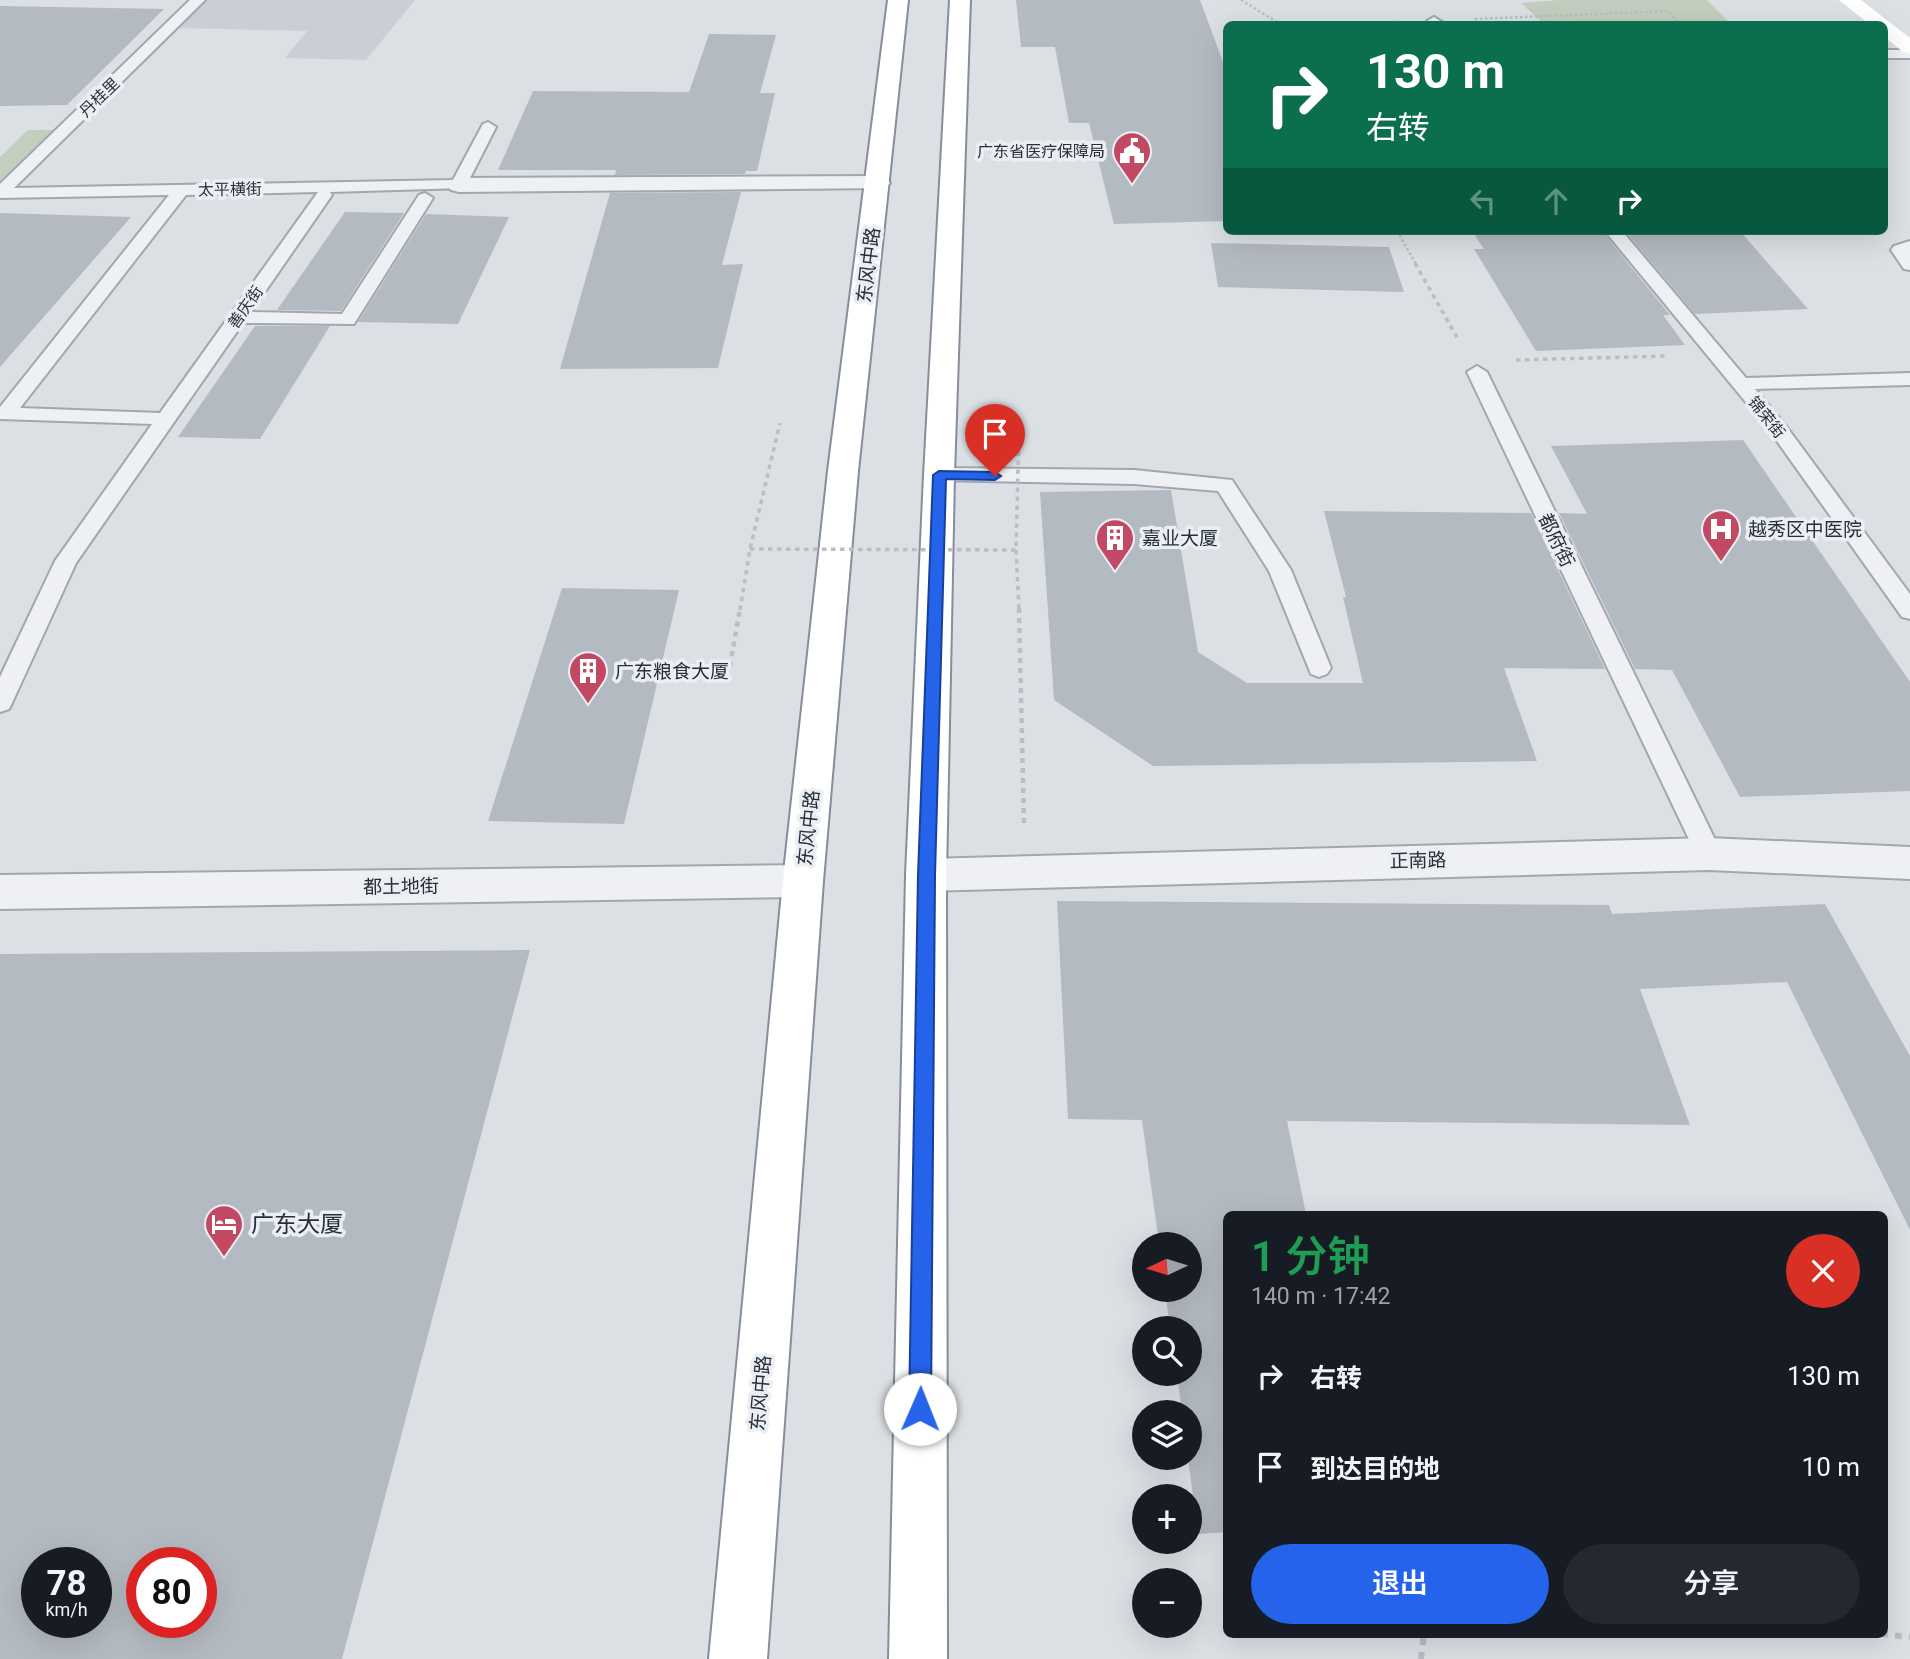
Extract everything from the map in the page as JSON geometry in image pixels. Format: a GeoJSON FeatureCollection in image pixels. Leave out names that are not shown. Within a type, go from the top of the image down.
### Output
{"type":"FeatureCollection","features":[{"type":"Feature","properties":{"kind":"main road","name":"东风中路"},"geometry":{"type":"LineString","coordinates":[[738,1659],[803,881],[843,471],[898,0]]}},
{"type":"Feature","properties":{"kind":"main road"},"geometry":{"type":"LineString","coordinates":[[918,1659],[926,875],[939,475],[960,0]]}},
{"type":"Feature","properties":{"kind":"main road"},"geometry":{"type":"LineString","coordinates":[[1849,0],[1876,21]]}},
{"type":"Feature","properties":{"kind":"main road"},"geometry":{"type":"LineString","coordinates":[[1888,30],[1910,48]]}},
{"type":"Feature","properties":{"kind":"street"},"geometry":{"type":"LineString","coordinates":[[459,185],[878,183]]}},
{"type":"Feature","properties":{"kind":"street","name":"正南路"},"geometry":{"type":"LineString","coordinates":[[926,875],[1709,854],[1910,863]]}},
{"type":"Feature","properties":{"kind":"street","name":"都土地街"},"geometry":{"type":"LineString","coordinates":[[0,892],[803,881]]}},
{"type":"Feature","properties":{"kind":"lane","name":"丹桂里"},"geometry":{"type":"LineString","coordinates":[[0,193],[198,0]]}},
{"type":"Feature","properties":{"kind":"lane"},"geometry":{"type":"LineString","coordinates":[[1888,54],[1910,54]]}},
{"type":"Feature","properties":{"kind":"lane"},"geometry":{"type":"LineString","coordinates":[[459,185],[488,127]]}},
{"type":"Feature","properties":{"kind":"lane","name":"太平横街"},"geometry":{"type":"LineString","coordinates":[[0,193],[459,185]]}},
{"type":"Feature","properties":{"kind":"lane"},"geometry":{"type":"LineString","coordinates":[[3,413],[181,190]]}},
{"type":"Feature","properties":{"kind":"lane","name":"善庆街"},"geometry":{"type":"LineString","coordinates":[[0,703],[66,561],[324,195]]}},
{"type":"Feature","properties":{"kind":"lane"},"geometry":{"type":"LineString","coordinates":[[239,317],[348,320],[425,198]]}},
{"type":"Feature","properties":{"kind":"lane","name":"锦荣街"},"geometry":{"type":"LineString","coordinates":[[1616,235],[1779,430],[1910,611]]}},
{"type":"Feature","properties":{"kind":"lane"},"geometry":{"type":"LineString","coordinates":[[1910,247],[1900,250],[1910,265]]}},
{"type":"Feature","properties":{"kind":"lane","name":"都府街"},"geometry":{"type":"LineString","coordinates":[[1473,366],[1709,854]]}},
{"type":"Feature","properties":{"kind":"lane"},"geometry":{"type":"LineString","coordinates":[[1740,384],[1910,379]]}},
{"type":"Feature","properties":{"kind":"lane"},"geometry":{"type":"LineString","coordinates":[[3,413],[166,419]]}},
{"type":"Feature","properties":{"kind":"lane"},"geometry":{"type":"LineString","coordinates":[[939,475],[1134,477],[1225,485],[1280,570],[1319,668]]}},
{"type":"Feature","properties":{"kind":"path"},"geometry":{"type":"LineString","coordinates":[[1241,0],[1275,21]]}},
{"type":"Feature","properties":{"kind":"path"},"geometry":{"type":"LineString","coordinates":[[1475,21],[1668,11],[1678,21]]}},
{"type":"Feature","properties":{"kind":"path"},"geometry":{"type":"LineString","coordinates":[[1398,235],[1473,366],[1716,355]]}},
{"type":"Feature","properties":{"kind":"path"},"geometry":{"type":"LineString","coordinates":[[730,666],[750,549],[780,423]]}},
{"type":"Feature","properties":{"kind":"path"},"geometry":{"type":"LineString","coordinates":[[1019,430],[1016,550],[1021,661],[1024,871]]}},
{"type":"Feature","properties":{"kind":"path"},"geometry":{"type":"LineString","coordinates":[[750,549],[1016,550]]}},
{"type":"Feature","properties":{"kind":"path"},"geometry":{"type":"LineString","coordinates":[[1888,1635],[1910,1637]]}},
{"type":"Feature","properties":{"kind":"path"},"geometry":{"type":"LineString","coordinates":[[1421,1659],[1424,1638]]}},
{"type":"Feature","properties":{"kind":"shaded area"},"geometry":{"type":"Polygon","coordinates":[[[207,0],[415,0],[366,60],[285,58],[307,31],[178,28],[207,0]]]}},
{"type":"Feature","properties":{"kind":"green space"},"geometry":{"type":"Polygon","coordinates":[[[1559,0],[1707,0],[1728,21],[1541,21],[1521,3],[1559,0]]]}},
{"type":"Feature","properties":{"kind":"green space"},"geometry":{"type":"Polygon","coordinates":[[[28,130],[59,130],[0,186],[0,157],[28,130]]]}},
{"type":"Feature","properties":{"kind":"building"},"geometry":{"type":"Polygon","coordinates":[[[1016,0],[1200,0],[1223,62],[1223,221],[1114,224],[1089,123],[1069,123],[1055,47],[1021,47],[1016,0]]]}},
{"type":"Feature","properties":{"kind":"building"},"geometry":{"type":"Polygon","coordinates":[[[0,6],[164,9],[67,105],[0,106],[0,6]]]}},
{"type":"Feature","properties":{"kind":"building"},"geometry":{"type":"Polygon","coordinates":[[[709,34],[776,35],[760,93],[775,93],[757,171],[746,171],[745,174],[615,175],[616,170],[498,170],[533,91],[689,92],[709,34]]]}},
{"type":"Feature","properties":{"kind":"building"},"geometry":{"type":"Polygon","coordinates":[[[741,192],[722,265],[743,264],[718,368],[560,369],[610,193],[741,192]]]}},
{"type":"Feature","properties":{"kind":"building"},"geometry":{"type":"Polygon","coordinates":[[[345,212],[404,213],[341,311],[277,310],[345,212]]]}},
{"type":"Feature","properties":{"kind":"building"},"geometry":{"type":"Polygon","coordinates":[[[0,213],[131,217],[0,367],[0,213]]]}},
{"type":"Feature","properties":{"kind":"building"},"geometry":{"type":"Polygon","coordinates":[[[426,214],[509,217],[458,324],[358,322],[426,214]]]}},
{"type":"Feature","properties":{"kind":"building"},"geometry":{"type":"Polygon","coordinates":[[[1475,235],[1605,235],[1670,315],[1663,315],[1685,345],[1536,351],[1474,249],[1484,249],[1475,235]]]}},
{"type":"Feature","properties":{"kind":"building"},"geometry":{"type":"Polygon","coordinates":[[[1628,235],[1743,235],[1808,309],[1695,314],[1628,235]]]}},
{"type":"Feature","properties":{"kind":"building"},"geometry":{"type":"Polygon","coordinates":[[[1211,243],[1389,247],[1404,292],[1218,287],[1211,243]]]}},
{"type":"Feature","properties":{"kind":"building"},"geometry":{"type":"Polygon","coordinates":[[[255,326],[330,326],[260,439],[178,437],[255,326]]]}},
{"type":"Feature","properties":{"kind":"building","name":"越秀区中医院"},"geometry":{"type":"Polygon","coordinates":[[[1743,440],[1910,682],[1910,791],[1740,797],[1672,670],[1635,669],[1559,513],[1587,514],[1551,446],[1743,440]]]}},
{"type":"Feature","properties":{"kind":"building","name":"嘉业大厦"},"geometry":{"type":"Polygon","coordinates":[[[1171,490],[1198,652],[1247,683],[1363,683],[1343,597],[1346,597],[1324,511],[1531,513],[1605,669],[1504,668],[1537,761],[1153,766],[1054,700],[1040,492],[1171,490]]]}},
{"type":"Feature","properties":{"kind":"building","name":"广东粮食大厦"},"geometry":{"type":"Polygon","coordinates":[[[562,588],[679,590],[624,824],[488,821],[562,588]]]}},
{"type":"Feature","properties":{"kind":"building"},"geometry":{"type":"Polygon","coordinates":[[[1057,901],[1609,905],[1612,914],[1825,904],[1910,1056],[1910,1230],[1787,982],[1640,989],[1690,1125],[1287,1121],[1305,1211],[1223,1211],[1223,1532],[1202,1534],[1202,1484],[1191,1484],[1190,1470],[1202,1470],[1202,1400],[1180,1400],[1179,1386],[1202,1386],[1202,1316],[1168,1316],[1167,1302],[1202,1302],[1202,1232],[1157,1232],[1142,1120],[1068,1119],[1057,901]]]}},
{"type":"Feature","properties":{"kind":"building","name":"广东大厦"},"geometry":{"type":"Polygon","coordinates":[[[530,950],[342,1659],[0,1659],[0,954],[530,950]]]}},
{"type":"Feature","properties":{"kind":"place","name":"广东省医疗保障局"},"geometry":{"type":"Point","coordinates":[1132,185]}},
{"type":"Feature","properties":{"kind":"place","name":"越秀区中医院"},"geometry":{"type":"Point","coordinates":[1721,563]}},
{"type":"Feature","properties":{"kind":"place","name":"嘉业大厦"},"geometry":{"type":"Point","coordinates":[1115,572]}},
{"type":"Feature","properties":{"kind":"place","name":"广东粮食大厦"},"geometry":{"type":"Point","coordinates":[588,705]}},
{"type":"Feature","properties":{"kind":"place","name":"广东大厦"},"geometry":{"type":"Point","coordinates":[224,1258]}},
{"type":"Feature","properties":{"kind":"route"},"geometry":{"type":"LineString","coordinates":[[920,1409],[926,875],[939,475],[995,476]]}}]}
